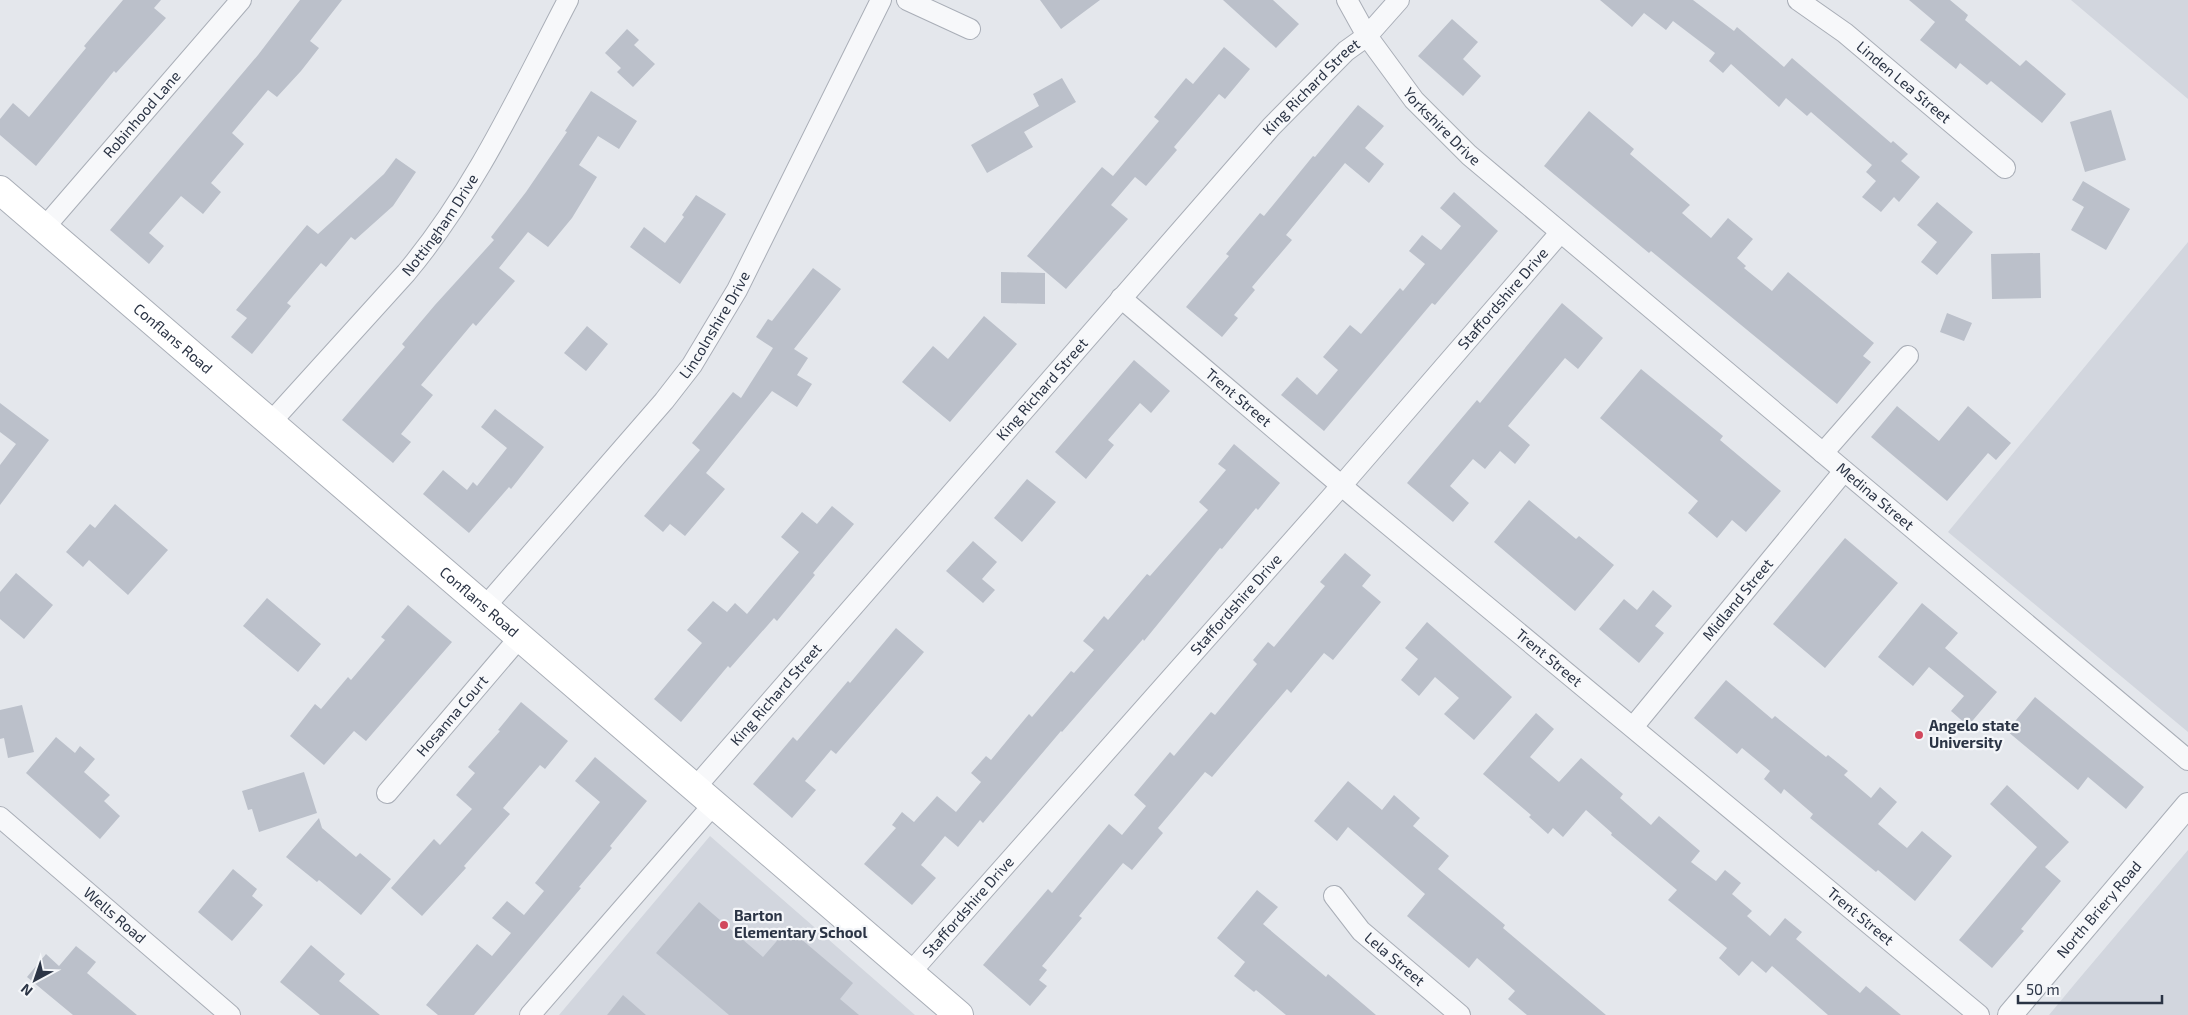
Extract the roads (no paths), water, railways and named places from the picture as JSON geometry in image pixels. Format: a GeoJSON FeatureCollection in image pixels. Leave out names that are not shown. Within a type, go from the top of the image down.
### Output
{"type":"FeatureCollection","features":[{"type":"Feature","properties":{"kind":"main road","name":"Conflans Road"},"geometry":{"type":"LineString","coordinates":[[0,190],[959,1015]]}},
{"type":"Feature","properties":{"kind":"street","name":"Robinhood Lane"},"geometry":{"type":"LineString","coordinates":[[44,228],[241,0]]}},
{"type":"Feature","properties":{"kind":"street","name":"Nottingham Drive"},"geometry":{"type":"LineString","coordinates":[[271,422],[406,274],[459,203],[521,94],[568,0]]}},
{"type":"Feature","properties":{"kind":"street","name":"Lincolnshire Drive"},"geometry":{"type":"LineString","coordinates":[[484,608],[664,401],[692,365],[737,290],[882,0]]}},
{"type":"Feature","properties":{"kind":"street"},"geometry":{"type":"LineString","coordinates":[[907,0],[970,29]]}},
{"type":"Feature","properties":{"kind":"street","name":"Yorkshire Drive"},"geometry":{"type":"LineString","coordinates":[[1347,0],[1367,36],[1414,100],[1444,132],[1560,233]]}},
{"type":"Feature","properties":{"kind":"street","name":"King Richard Street"},"geometry":{"type":"LineString","coordinates":[[530,1015],[704,797],[1120,298],[1271,127],[1346,51],[1367,36],[1399,0]]}},
{"type":"Feature","properties":{"kind":"street","name":"Linden Lea Street"},"geometry":{"type":"LineString","coordinates":[[1798,0],[1845,33],[2005,168]]}},
{"type":"Feature","properties":{"kind":"street","name":"Medina Street"},"geometry":{"type":"LineString","coordinates":[[1560,233],[2188,760]]}},
{"type":"Feature","properties":{"kind":"street","name":"Staffordshire Drive"},"geometry":{"type":"LineString","coordinates":[[910,973],[1342,486],[1560,233]]}},
{"type":"Feature","properties":{"kind":"street","name":"Trent Street"},"geometry":{"type":"LineString","coordinates":[[1120,298],[1342,486],[1979,1015]]}},
{"type":"Feature","properties":{"kind":"street"},"geometry":{"type":"LineString","coordinates":[[1823,453],[1908,356]]}},
{"type":"Feature","properties":{"kind":"street","name":"Midland Street"},"geometry":{"type":"LineString","coordinates":[[1632,728],[1844,471]]}},
{"type":"Feature","properties":{"kind":"street","name":"Hosanna Court"},"geometry":{"type":"LineString","coordinates":[[387,793],[519,638]]}},
{"type":"Feature","properties":{"kind":"street","name":"North Briery Road"},"geometry":{"type":"LineString","coordinates":[[2010,1015],[2188,805]]}},
{"type":"Feature","properties":{"kind":"street","name":"Wells Road"},"geometry":{"type":"LineString","coordinates":[[0,816],[230,1015]]}},
{"type":"Feature","properties":{"kind":"street","name":"Lela Street"},"geometry":{"type":"LineString","coordinates":[[1334,896],[1361,931],[1460,1015]]}},
{"type":"Feature","properties":{"kind":"place","name":"Angelo state University"},"geometry":{"type":"Point","coordinates":[1919,735]}},
{"type":"Feature","properties":{"kind":"place","name":"Barton Elementary School"},"geometry":{"type":"Point","coordinates":[724,925]}}]}
